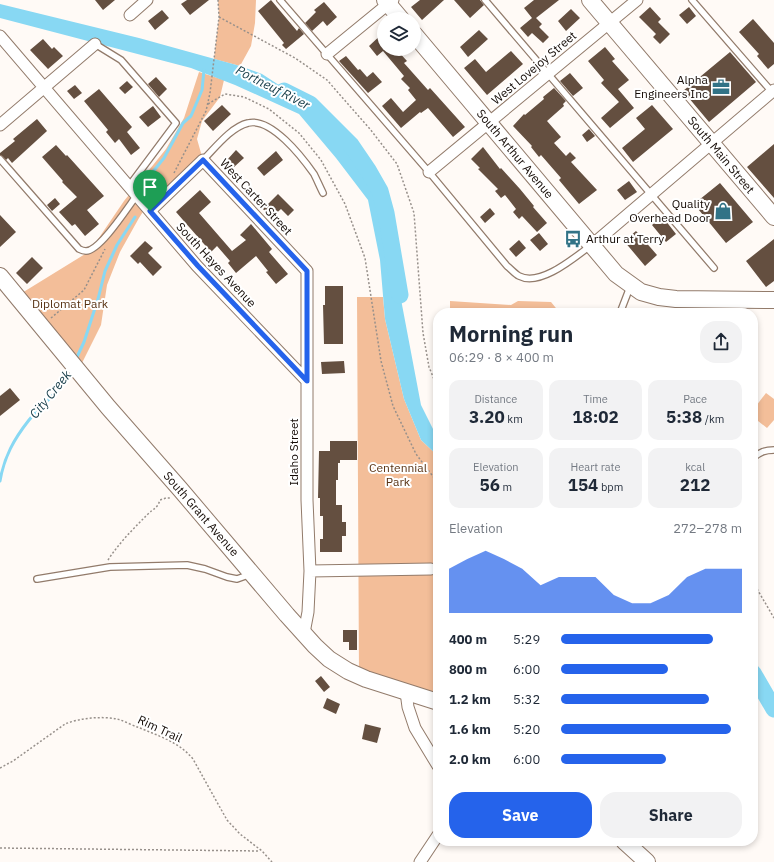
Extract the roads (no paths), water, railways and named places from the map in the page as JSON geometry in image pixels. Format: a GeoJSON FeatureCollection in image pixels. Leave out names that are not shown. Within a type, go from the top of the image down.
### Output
{"type":"FeatureCollection","features":[{"type":"Feature","properties":{"kind":"main road","name":"South Main Street"},"geometry":{"type":"LineString","coordinates":[[590,0],[774,217]]}},
{"type":"Feature","properties":{"kind":"main road"},"geometry":{"type":"LineString","coordinates":[[389,1],[396,12]]}},
{"type":"Feature","properties":{"kind":"main road","name":"South Arthur Avenue"},"geometry":{"type":"LineString","coordinates":[[421,42],[616,274],[631,286],[642,292],[658,297],[676,299],[774,300]]}},
{"type":"Feature","properties":{"kind":"main road","name":"South Grant Avenue"},"geometry":{"type":"LineString","coordinates":[[0,276],[78,371],[304,633],[329,659],[348,671],[366,679],[433,700]]}},
{"type":"Feature","properties":{"kind":"main road"},"geometry":{"type":"LineString","coordinates":[[629,846],[647,862]]}},
{"type":"Feature","properties":{"kind":"street"},"geometry":{"type":"LineString","coordinates":[[130,15],[147,0]]}},
{"type":"Feature","properties":{"kind":"street","name":"West Lovejoy Street"},"geometry":{"type":"LineString","coordinates":[[429,172],[637,0]]}},
{"type":"Feature","properties":{"kind":"street"},"geometry":{"type":"LineString","coordinates":[[327,54],[389,1]]}},
{"type":"Feature","properties":{"kind":"street","name":"South Hayes Avenue"},"geometry":{"type":"LineString","coordinates":[[0,36],[198,266],[307,381]]}},
{"type":"Feature","properties":{"kind":"street"},"geometry":{"type":"LineString","coordinates":[[0,125],[95,44]]}},
{"type":"Feature","properties":{"kind":"street"},"geometry":{"type":"LineString","coordinates":[[592,245],[773,91]]}},
{"type":"Feature","properties":{"kind":"street","name":"West Carter Street"},"geometry":{"type":"LineString","coordinates":[[150,211],[203,160],[307,271]]}},
{"type":"Feature","properties":{"kind":"street","name":"Idaho Street"},"geometry":{"type":"LineString","coordinates":[[304,633],[308,612],[310,571],[307,500],[307,271]]}},
{"type":"Feature","properties":{"kind":"street"},"geometry":{"type":"LineString","coordinates":[[310,571],[431,569]]}},
{"type":"Feature","properties":{"kind":"street"},"geometry":{"type":"LineString","coordinates":[[406,692],[408,707],[415,728],[433,758]]}},
{"type":"Feature","properties":{"kind":"street"},"geometry":{"type":"LineString","coordinates":[[420,862],[433,842]]}},
{"type":"Feature","properties":{"kind":"lane"},"geometry":{"type":"LineString","coordinates":[[280,0],[429,172],[507,266],[520,277],[536,278],[554,272],[592,245]]}},
{"type":"Feature","properties":{"kind":"lane"},"geometry":{"type":"LineString","coordinates":[[485,0],[714,268]]}},
{"type":"Feature","properties":{"kind":"lane"},"geometry":{"type":"LineString","coordinates":[[692,0],[773,91]]}},
{"type":"Feature","properties":{"kind":"lane"},"geometry":{"type":"LineString","coordinates":[[95,44],[121,60],[176,123],[129,186]]}},
{"type":"Feature","properties":{"kind":"lane"},"geometry":{"type":"LineString","coordinates":[[203,160],[238,128],[248,123],[256,122],[266,126],[278,134],[295,150],[314,175],[323,193]]}},
{"type":"Feature","properties":{"kind":"lane"},"geometry":{"type":"LineString","coordinates":[[0,159],[79,249],[86,251],[97,246],[139,198]]}},
{"type":"Feature","properties":{"kind":"lane"},"geometry":{"type":"LineString","coordinates":[[622,308],[631,286]]}},
{"type":"Feature","properties":{"kind":"lane"},"geometry":{"type":"LineString","coordinates":[[758,454],[764,450],[774,450]]}},
{"type":"Feature","properties":{"kind":"lane"},"geometry":{"type":"LineString","coordinates":[[37,579],[103,568],[187,565],[205,569],[226,577],[238,579],[252,573]]}},
{"type":"Feature","properties":{"kind":"water"},"geometry":{"type":"Polygon","coordinates":[[[0,4],[139,38],[240,66],[262,74],[305,102],[351,145],[382,199],[421,405],[433,429],[433,451],[421,440],[404,399],[385,319],[380,260],[368,200],[336,158],[299,114],[235,85],[191,68],[0,18],[0,4]]]}},
{"type":"Feature","properties":{"kind":"waterway","name":"City Creek"},"geometry":{"type":"LineString","coordinates":[[143,184],[164,158],[183,123],[191,116],[202,90],[204,70]]}},
{"type":"Feature","properties":{"kind":"waterway","name":"Portneuf River"},"geometry":{"type":"LineString","coordinates":[[284,91],[310,104],[351,145],[380,191],[386,213],[400,295]]}},
{"type":"Feature","properties":{"kind":"waterway","name":"City Creek"},"geometry":{"type":"LineString","coordinates":[[76,359],[84,342],[98,299],[105,271],[117,245],[135,217]]}},
{"type":"Feature","properties":{"kind":"waterway","name":"City Creek"},"geometry":{"type":"LineString","coordinates":[[0,481],[7,456],[19,434],[34,414],[63,384],[71,370]]}},
{"type":"Feature","properties":{"kind":"waterway","name":"Portneuf River"},"geometry":{"type":"LineString","coordinates":[[758,682],[774,709]]}},
{"type":"Feature","properties":{"kind":"place","name":"Alpha Engineers Inc"},"geometry":{"type":"Point","coordinates":[721,87]}},
{"type":"Feature","properties":{"kind":"place","name":"Quality Overhead Door"},"geometry":{"type":"Point","coordinates":[723,211]}},
{"type":"Feature","properties":{"kind":"place","name":"Arthur at Terry"},"geometry":{"type":"Point","coordinates":[573,239]}},
{"type":"Feature","properties":{"kind":"park label","name":"Diplomat Park"},"geometry":{"type":"Point","coordinates":[70,304]}},
{"type":"Feature","properties":{"kind":"park label","name":"Centennial Park"},"geometry":{"type":"Point","coordinates":[398,475]}}]}
